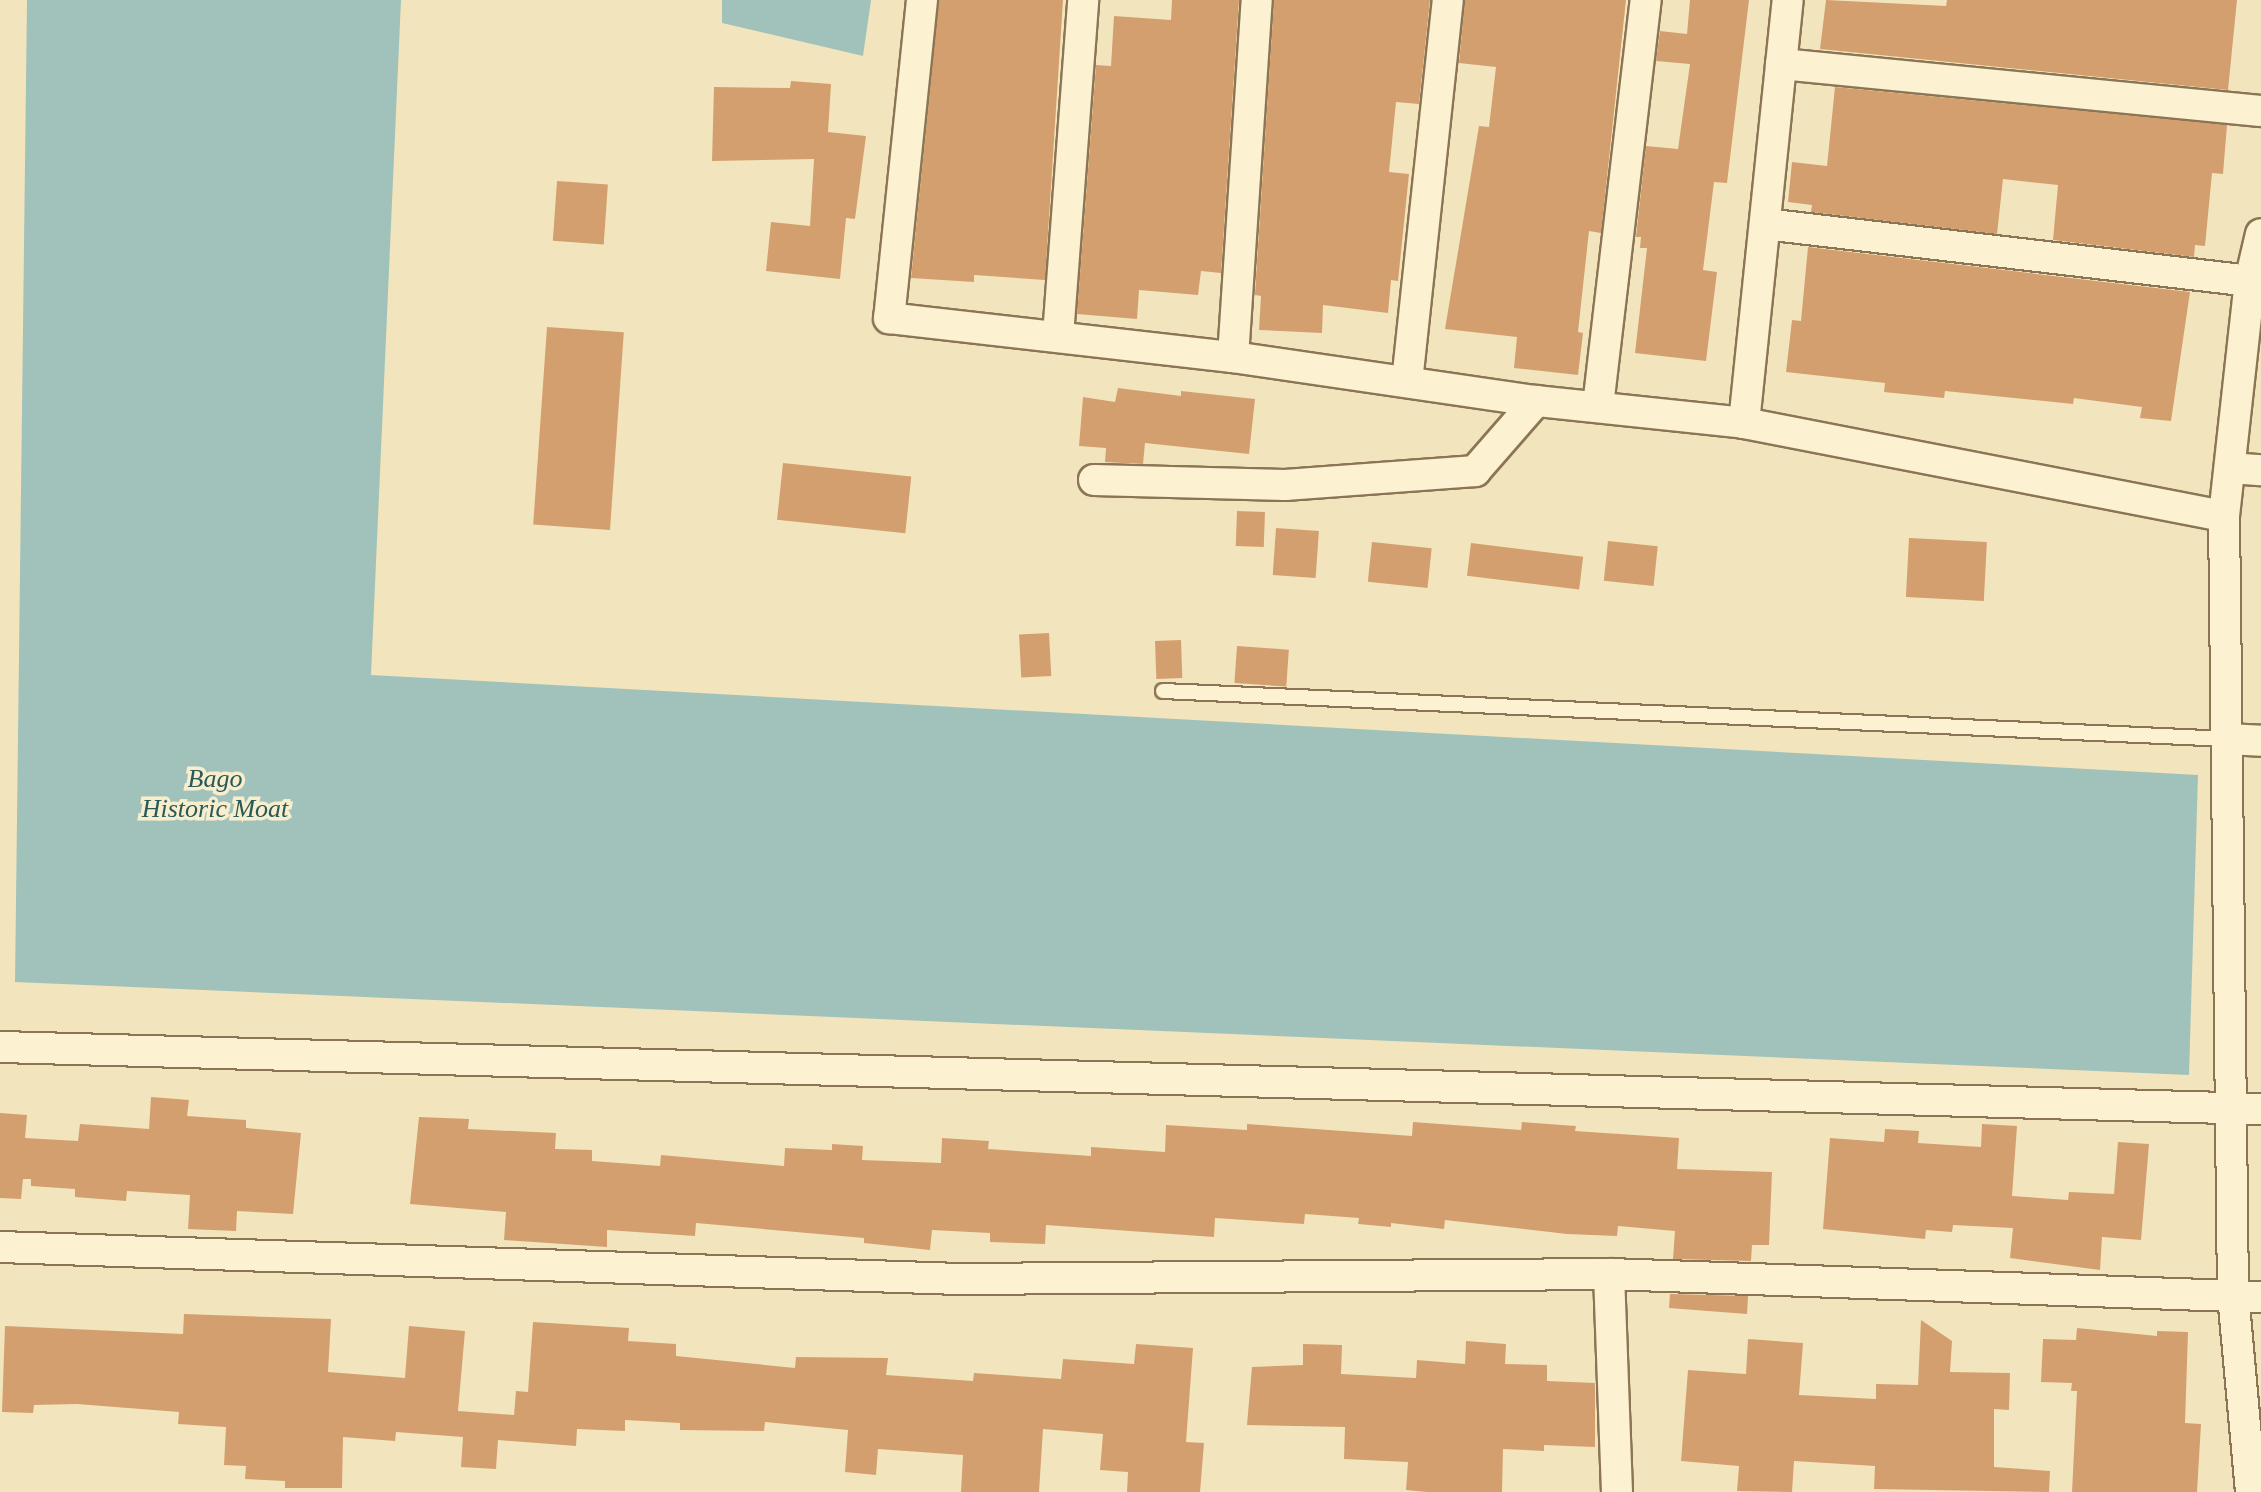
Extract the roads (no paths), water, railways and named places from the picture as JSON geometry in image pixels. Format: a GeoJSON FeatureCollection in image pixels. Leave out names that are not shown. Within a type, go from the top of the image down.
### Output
{"type":"FeatureCollection","features":[{"type":"Feature","properties":{"kind":"street"},"geometry":{"type":"LineString","coordinates":[[922,0],[889,318],[1233,358],[1536,401],[1744,423],[2224,516]]}},
{"type":"Feature","properties":{"kind":"street"},"geometry":{"type":"LineString","coordinates":[[1058,337],[1083,0]]}},
{"type":"Feature","properties":{"kind":"street"},"geometry":{"type":"LineString","coordinates":[[1233,358],[1257,0]]}},
{"type":"Feature","properties":{"kind":"street"},"geometry":{"type":"LineString","coordinates":[[1407,382],[1448,0]]}},
{"type":"Feature","properties":{"kind":"street"},"geometry":{"type":"LineString","coordinates":[[1598,406],[1646,0]]}},
{"type":"Feature","properties":{"kind":"street"},"geometry":{"type":"LineString","coordinates":[[1744,423],[1788,0]]}},
{"type":"Feature","properties":{"kind":"street"},"geometry":{"type":"LineString","coordinates":[[1781,64],[2261,111]]}},
{"type":"Feature","properties":{"kind":"street"},"geometry":{"type":"LineString","coordinates":[[1765,224],[2250,281]]}},
{"type":"Feature","properties":{"kind":"street"},"geometry":{"type":"LineString","coordinates":[[2251,1492],[2246,1108],[2227,738],[2224,516],[2250,281],[2261,234]]}},
{"type":"Feature","properties":{"kind":"street"},"geometry":{"type":"LineString","coordinates":[[1094,480],[1285,485],[1475,471],[1536,401]]}},
{"type":"Feature","properties":{"kind":"street"},"geometry":{"type":"LineString","coordinates":[[2230,468],[2261,470]]}},
{"type":"Feature","properties":{"kind":"street"},"geometry":{"type":"LineString","coordinates":[[2227,738],[2261,741]]}},
{"type":"Feature","properties":{"kind":"street"},"geometry":{"type":"LineString","coordinates":[[0,1047],[2246,1108]]}},
{"type":"Feature","properties":{"kind":"street"},"geometry":{"type":"LineString","coordinates":[[0,1247],[959,1279],[1609,1274],[2247,1296]]}},
{"type":"Feature","properties":{"kind":"street"},"geometry":{"type":"LineString","coordinates":[[1609,1274],[1617,1492]]}},
{"type":"Feature","properties":{"kind":"lane"},"geometry":{"type":"LineString","coordinates":[[1163,691],[2227,738]]}},
{"type":"Feature","properties":{"kind":"water","name":"Bago Historic Moat"},"geometry":{"type":"Polygon","coordinates":[[[27,0],[401,0],[371,675],[2198,775],[2189,1075],[15,982],[27,0]]]}},
{"type":"Feature","properties":{"kind":"water"},"geometry":{"type":"Polygon","coordinates":[[[722,0],[871,0],[863,56],[722,23],[722,0]]]}}]}
